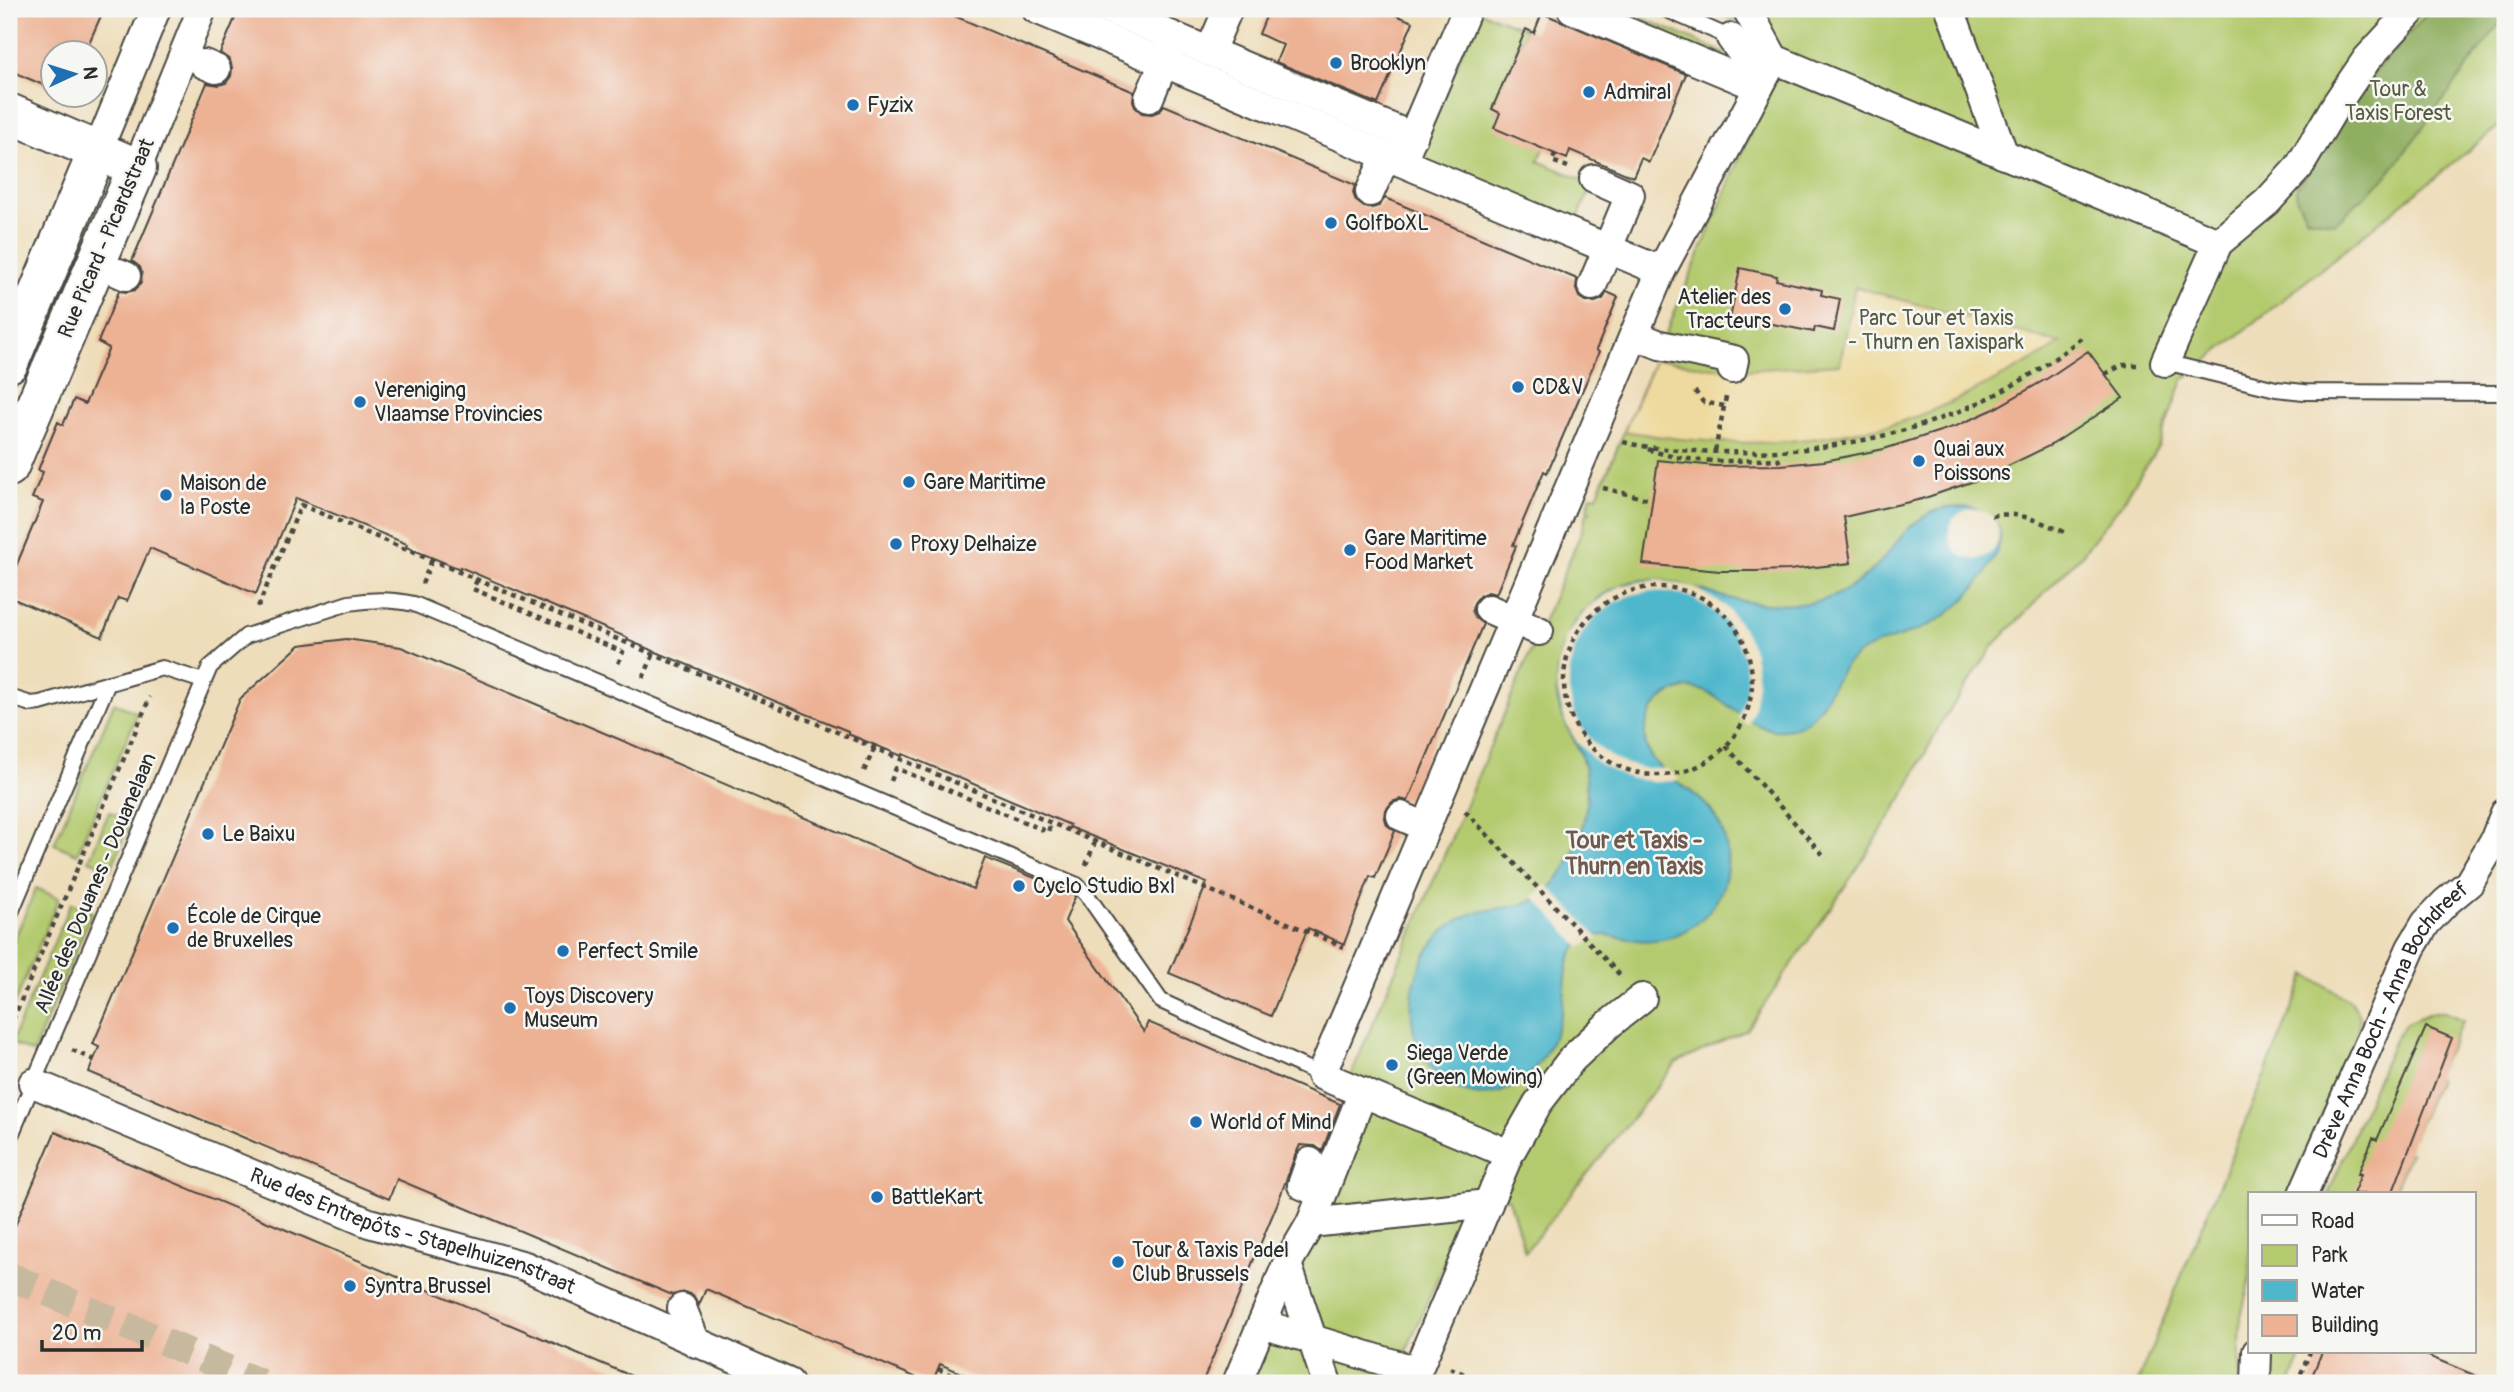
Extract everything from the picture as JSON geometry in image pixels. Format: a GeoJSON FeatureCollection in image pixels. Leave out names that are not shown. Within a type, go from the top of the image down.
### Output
{"type":"FeatureCollection","features":[{"type":"Feature","properties":{"kind":"street","name":"Rue Picard - Picardstraat"},"geometry":{"type":"LineString","coordinates":[[9,363],[156,9]]}},
{"type":"Feature","properties":{"kind":"street","name":"Rue Picard - Picardstraat"},"geometry":{"type":"LineString","coordinates":[[9,467],[202,9]]}},
{"type":"Feature","properties":{"kind":"street"},"geometry":{"type":"LineString","coordinates":[[1036,9],[1661,271]]}},
{"type":"Feature","properties":{"kind":"street"},"geometry":{"type":"LineString","coordinates":[[1108,9],[1413,137]]}},
{"type":"Feature","properties":{"kind":"street"},"geometry":{"type":"LineString","coordinates":[[1210,51],[1228,9]]}},
{"type":"Feature","properties":{"kind":"street"},"geometry":{"type":"LineString","coordinates":[[1370,192],[1413,137],[1467,9]]}},
{"type":"Feature","properties":{"kind":"street"},"geometry":{"type":"LineString","coordinates":[[1572,9],[2004,155],[2218,243]]}},
{"type":"Feature","properties":{"kind":"street"},"geometry":{"type":"LineString","coordinates":[[1509,1154],[1321,1074],[1414,822],[1443,788],[1501,614],[1586,424],[1634,335],[1661,271],[1765,76],[1747,9]]}},
{"type":"Feature","properties":{"kind":"street"},"geometry":{"type":"LineString","coordinates":[[1950,9],[2004,155]]}},
{"type":"Feature","properties":{"kind":"street"},"geometry":{"type":"LineString","coordinates":[[2165,362],[2218,243],[2267,202],[2299,167],[2367,59],[2413,9]]}},
{"type":"Feature","properties":{"kind":"street"},"geometry":{"type":"LineString","coordinates":[[1149,98],[1175,37]]}},
{"type":"Feature","properties":{"kind":"street"},"geometry":{"type":"LineString","coordinates":[[1731,38],[1765,76]]}},
{"type":"Feature","properties":{"kind":"street"},"geometry":{"type":"LineString","coordinates":[[9,113],[137,167]]}},
{"type":"Feature","properties":{"kind":"street"},"geometry":{"type":"LineString","coordinates":[[1592,285],[1630,195],[1594,179]]}},
{"type":"Feature","properties":{"kind":"street"},"geometry":{"type":"LineString","coordinates":[[1634,335],[1660,345],[1734,360],[1732,369]]}},
{"type":"Feature","properties":{"kind":"street"},"geometry":{"type":"LineString","coordinates":[[1501,614],[1539,631]]}},
{"type":"Feature","properties":{"kind":"street","name":"Drève Anna Boch - Anna Bochdreef"},"geometry":{"type":"LineString","coordinates":[[2304,1192],[2411,948],[2426,923],[2469,883],[2494,841],[2505,813]]}},
{"type":"Feature","properties":{"kind":"street"},"geometry":{"type":"LineString","coordinates":[[1262,1324],[1418,1370],[1509,1154],[1538,1103],[1572,1059],[1608,1025],[1643,998]]}},
{"type":"Feature","properties":{"kind":"street","name":"Rue des Entrepôts - Stapelhuizenstraat"},"geometry":{"type":"LineString","coordinates":[[33,1083],[369,1223],[524,1266],[789,1383]]}},
{"type":"Feature","properties":{"kind":"street"},"geometry":{"type":"LineString","coordinates":[[1237,1383],[1287,1264],[1311,1223],[1363,1093]]}},
{"type":"Feature","properties":{"kind":"street"},"geometry":{"type":"LineString","coordinates":[[1310,1162],[1302,1185],[1322,1194]]}},
{"type":"Feature","properties":{"kind":"street"},"geometry":{"type":"LineString","coordinates":[[1311,1223],[1488,1204]]}},
{"type":"Feature","properties":{"kind":"street"},"geometry":{"type":"LineString","coordinates":[[1287,1264],[1327,1383]]}},
{"type":"Feature","properties":{"kind":"street"},"geometry":{"type":"LineString","coordinates":[[682,1308],[696,1343]]}},
{"type":"Feature","properties":{"kind":"street"},"geometry":{"type":"LineString","coordinates":[[2256,1383],[2257,1354]]}},
{"type":"Feature","properties":{"kind":"lane"},"geometry":{"type":"LineString","coordinates":[[1665,9],[1731,38]]}},
{"type":"Feature","properties":{"kind":"lane"},"geometry":{"type":"LineString","coordinates":[[2165,362],[2276,389],[2304,392],[2505,393]]}},
{"type":"Feature","properties":{"kind":"lane","name":"Allée des Douanes - Douanelaan"},"geometry":{"type":"LineString","coordinates":[[9,1140],[210,667],[246,636],[349,603],[381,600],[414,604],[1077,885],[1087,895],[1161,1001],[1321,1074]]}},
{"type":"Feature","properties":{"kind":"lane"},"geometry":{"type":"LineString","coordinates":[[9,697],[31,704],[162,668],[203,681]]}},
{"type":"Feature","properties":{"kind":"lane"},"geometry":{"type":"LineString","coordinates":[[9,917],[108,683]]}},
{"type":"Feature","properties":{"kind":"path"},"geometry":{"type":"LineString","coordinates":[[1555,154],[1552,161],[1560,164]]}},
{"type":"Feature","properties":{"kind":"path"},"geometry":{"type":"LineString","coordinates":[[1644,447],[1715,452],[1796,450],[1883,438],[1964,409],[2015,384],[2042,369],[2081,338]]}},
{"type":"Feature","properties":{"kind":"path"},"geometry":{"type":"LineString","coordinates":[[1715,452],[1732,369]]}},
{"type":"Feature","properties":{"kind":"path"},"geometry":{"type":"LineString","coordinates":[[1695,391],[1703,402],[1724,406]]}},
{"type":"Feature","properties":{"kind":"path"},"geometry":{"type":"LineString","coordinates":[[1586,424],[1658,453],[1695,459],[1777,459],[1781,465]]}},
{"type":"Feature","properties":{"kind":"path"},"geometry":{"type":"LineString","coordinates":[[1627,495],[1652,500]]}},
{"type":"Feature","properties":{"kind":"path"},"geometry":{"type":"LineString","coordinates":[[272,572],[301,505],[1342,946]]}},
{"type":"Feature","properties":{"kind":"path"},"geometry":{"type":"LineString","coordinates":[[1992,516],[2017,514],[2067,533]]}},
{"type":"Feature","properties":{"kind":"path"},"geometry":{"type":"LineString","coordinates":[[424,580],[433,559]]}},
{"type":"Feature","properties":{"kind":"path"},"geometry":{"type":"LineString","coordinates":[[477,580],[473,589],[611,647]]}},
{"type":"Feature","properties":{"kind":"path"},"geometry":{"type":"LineString","coordinates":[[1675,587],[1695,593],[1714,604],[1729,618],[1741,636],[1749,656],[1752,677],[1751,698],[1744,718],[1726,746],[1706,762],[1681,773],[1668,775],[1629,771],[1611,763],[1595,751],[1572,720],[1563,682],[1570,644],[1595,609],[1612,597],[1632,589],[1675,587]]}},
{"type":"Feature","properties":{"kind":"path"},"geometry":{"type":"LineString","coordinates":[[645,674],[654,653]]}},
{"type":"Feature","properties":{"kind":"path"},"geometry":{"type":"LineString","coordinates":[[9,1030],[162,668]]}},
{"type":"Feature","properties":{"kind":"path"},"geometry":{"type":"LineString","coordinates":[[1726,746],[1826,858]]}},
{"type":"Feature","properties":{"kind":"path"},"geometry":{"type":"LineString","coordinates":[[866,768],[875,747]]}},
{"type":"Feature","properties":{"kind":"path"},"geometry":{"type":"LineString","coordinates":[[909,773],[1048,832],[1051,823]]}},
{"type":"Feature","properties":{"kind":"path"},"geometry":{"type":"LineString","coordinates":[[1443,788],[1602,956]]}},
{"type":"Feature","properties":{"kind":"path"},"geometry":{"type":"LineString","coordinates":[[1088,859],[1096,840]]}},
{"type":"Feature","properties":{"kind":"path"},"geometry":{"type":"LineString","coordinates":[[2297,1383],[2309,1354]]}},
{"type":"Feature","properties":{"kind":"path"},"geometry":{"type":"LineString","coordinates":[[938,1369],[972,1383]]}},
{"type":"Feature","properties":{"kind":"path"},"geometry":{"type":"LineString","coordinates":[[1418,1370],[1486,1383]]}},
{"type":"Feature","properties":{"kind":"green space"},"geometry":{"type":"Polygon","coordinates":[[[1595,9],[1620,9],[1725,53],[1721,62],[1595,9]]]}},
{"type":"Feature","properties":{"kind":"green space","name":"Parc Tour et Taxis - Thurn en Taxispark"},"geometry":{"type":"Polygon","coordinates":[[[1707,9],[1732,9],[1742,13],[1746,9],[2505,9],[2505,121],[2183,380],[2158,447],[2122,503],[2083,553],[1995,644],[1941,723],[1902,798],[1861,863],[1747,1030],[1676,1063],[1525,1252],[1509,1199],[1478,1186],[1471,1201],[1320,1217],[1349,1107],[1341,1104],[1351,1075],[1583,528],[1586,515],[1590,512],[1587,510],[1591,495],[1597,496],[1775,75],[1738,22],[1707,9]]]}},
{"type":"Feature","properties":{"kind":"green space","name":"Tour & Taxis Forest"},"geometry":{"type":"Polygon","coordinates":[[[2431,9],[2505,9],[2505,16],[2387,176],[2335,223],[2307,218],[2297,200],[2296,189],[2371,76],[2431,9]]]}},
{"type":"Feature","properties":{"kind":"green space"},"geometry":{"type":"Polygon","coordinates":[[[1479,11],[1526,29],[1493,109],[1544,149],[1538,161],[1592,184],[1575,226],[1416,159],[1479,11]]]}},
{"type":"Feature","properties":{"kind":"green space"},"geometry":{"type":"Polygon","coordinates":[[[114,703],[138,713],[77,854],[54,844],[114,703]]]}},
{"type":"Feature","properties":{"kind":"green space"},"geometry":{"type":"Polygon","coordinates":[[[109,812],[131,822],[111,869],[89,860],[109,812]]]}},
{"type":"Feature","properties":{"kind":"green space"},"geometry":{"type":"Polygon","coordinates":[[[36,888],[59,898],[9,1017],[9,952],[36,888]]]}},
{"type":"Feature","properties":{"kind":"green space"},"geometry":{"type":"Polygon","coordinates":[[[71,903],[92,912],[33,1053],[11,1043],[71,903]]]}},
{"type":"Feature","properties":{"kind":"green space"},"geometry":{"type":"Polygon","coordinates":[[[2306,975],[2350,1000],[2360,1015],[2357,1036],[2288,1192],[2248,1192],[2248,1288],[2241,1316],[2239,1383],[2137,1383],[2306,975]]]}},
{"type":"Feature","properties":{"kind":"green space"},"geometry":{"type":"Polygon","coordinates":[[[2433,1012],[2444,1012],[2463,1020],[2435,1077],[2438,1079],[2407,1151],[2410,1153],[2395,1189],[2392,1188],[2391,1192],[2329,1192],[2393,1042],[2406,1023],[2433,1012]]]}},
{"type":"Feature","properties":{"kind":"green space"},"geometry":{"type":"Polygon","coordinates":[[[1466,1211],[1402,1361],[1316,1334],[1296,1274],[1316,1227],[1466,1211]]]}},
{"type":"Feature","properties":{"kind":"green space"},"geometry":{"type":"Polygon","coordinates":[[[1272,1330],[1308,1342],[1322,1383],[1250,1383],[1272,1330]]]}},
{"type":"Feature","properties":{"kind":"green space"},"geometry":{"type":"Polygon","coordinates":[[[1320,1346],[1399,1371],[1394,1383],[1332,1383],[1320,1346]]]}},
{"type":"Feature","properties":{"kind":"green space"},"geometry":{"type":"Polygon","coordinates":[[[2274,1354],[2303,1354],[2290,1383],[2272,1383],[2274,1354]]]}},
{"type":"Feature","properties":{"kind":"sand"},"geometry":{"type":"Polygon","coordinates":[[[1855,287],[2060,343],[2045,354],[1956,400],[1895,424],[1799,440],[1741,443],[1624,431],[1655,359],[1746,370],[1840,364],[1855,287]]]}},
{"type":"Feature","properties":{"kind":"water"},"geometry":{"type":"Polygon","coordinates":[[[1968,507],[1988,514],[2000,533],[1997,551],[1976,587],[1956,608],[1933,623],[1873,646],[1855,656],[1838,676],[1818,711],[1798,727],[1784,730],[1767,728],[1751,722],[1722,701],[1693,688],[1677,690],[1657,704],[1650,713],[1645,729],[1645,743],[1650,755],[1667,774],[1709,808],[1724,837],[1727,868],[1716,901],[1699,921],[1676,935],[1649,941],[1596,936],[1578,946],[1568,962],[1563,1004],[1554,1035],[1538,1064],[1528,1076],[1515,1085],[1494,1094],[1474,1094],[1455,1087],[1437,1074],[1419,1047],[1414,1032],[1412,997],[1421,963],[1440,935],[1454,923],[1469,915],[1524,904],[1545,893],[1566,867],[1582,831],[1587,795],[1585,771],[1564,720],[1557,689],[1559,657],[1564,642],[1581,614],[1610,591],[1642,580],[1673,582],[1755,603],[1809,603],[1833,597],[1863,578],[1921,519],[1942,509],[1968,507]]]}},
{"type":"Feature","properties":{"kind":"pier"},"geometry":{"type":"Polygon","coordinates":[[[1974,509],[1992,516],[1999,534],[1992,552],[1974,559],[1956,552],[1949,534],[1956,516],[1974,509]]]}},
{"type":"Feature","properties":{"kind":"pier"},"geometry":{"type":"Polygon","coordinates":[[[1660,580],[1694,587],[1725,606],[1749,640],[1758,681],[1754,709],[1748,725],[1738,718],[1746,695],[1747,675],[1743,655],[1735,637],[1724,620],[1690,597],[1671,592],[1650,591],[1631,595],[1596,616],[1583,632],[1574,650],[1569,670],[1573,710],[1582,728],[1609,756],[1646,769],[1667,769],[1680,780],[1661,782],[1620,775],[1595,761],[1576,741],[1565,722],[1556,685],[1558,661],[1566,636],[1588,607],[1620,586],[1660,580]]]}},
{"type":"Feature","properties":{"kind":"pier"},"geometry":{"type":"Polygon","coordinates":[[[1547,885],[1600,939],[1592,940],[1581,948],[1533,896],[1547,885]]]}},
{"type":"Feature","properties":{"kind":"building"},"geometry":{"type":"Polygon","coordinates":[[[9,9],[104,9],[91,38],[38,38],[38,83],[9,70],[9,9]]]}},
{"type":"Feature","properties":{"kind":"building","name":"Gare Maritime"},"geometry":{"type":"Polygon","coordinates":[[[239,9],[938,9],[1134,92],[1135,107],[1142,113],[1152,114],[1160,111],[1164,105],[1355,185],[1353,193],[1356,201],[1364,207],[1379,206],[1385,198],[1577,279],[1576,289],[1579,297],[1585,301],[1603,299],[1607,292],[1618,297],[1596,350],[1599,352],[1547,473],[1544,471],[1496,594],[1488,592],[1480,595],[1474,603],[1472,610],[1475,618],[1483,624],[1408,801],[1400,799],[1392,802],[1386,810],[1387,825],[1395,831],[1375,878],[1370,876],[1344,944],[1308,928],[1271,1016],[1169,973],[1207,883],[1069,827],[1070,825],[903,754],[902,756],[848,734],[848,731],[627,640],[628,638],[460,567],[406,547],[407,544],[296,498],[256,594],[150,548],[127,601],[118,598],[102,637],[9,597],[9,583],[43,502],[32,498],[43,472],[38,470],[58,422],[63,425],[74,399],[85,404],[109,348],[98,342],[119,291],[135,290],[141,282],[140,267],[132,261],[207,83],[226,83],[231,76],[230,60],[220,53],[239,9]]]}},
{"type":"Feature","properties":{"kind":"building","name":"Brooklyn"},"geometry":{"type":"Polygon","coordinates":[[[1269,9],[1381,9],[1413,22],[1378,104],[1276,62],[1283,45],[1259,34],[1269,9]]]}},
{"type":"Feature","properties":{"kind":"building","name":"Admiral"},"geometry":{"type":"Polygon","coordinates":[[[1542,13],[1686,74],[1649,162],[1641,158],[1633,177],[1570,150],[1567,159],[1494,128],[1500,113],[1492,109],[1526,29],[1534,33],[1542,13]]]}},
{"type":"Feature","properties":{"kind":"building","name":"Atelier des Tracteurs"},"geometry":{"type":"Polygon","coordinates":[[[1740,268],[1777,276],[1776,280],[1822,290],[1821,295],[1840,299],[1834,331],[1815,327],[1814,332],[1767,323],[1767,327],[1730,319],[1740,268]]]}},
{"type":"Feature","properties":{"kind":"building","name":"Quai aux Poissons"},"geometry":{"type":"Polygon","coordinates":[[[2088,351],[2123,398],[2053,444],[1983,478],[1922,499],[1844,517],[1851,563],[1755,571],[1720,571],[1643,564],[1658,460],[1715,466],[1781,465],[1824,461],[1884,449],[1956,426],[1992,410],[2088,351]]]}},
{"type":"Feature","properties":{"kind":"building"},"geometry":{"type":"Polygon","coordinates":[[[346,639],[401,647],[973,889],[985,858],[1072,893],[1075,897],[1065,921],[1144,1032],[1148,1022],[1340,1104],[1322,1151],[1315,1146],[1300,1145],[1202,1383],[985,1383],[940,1364],[932,1383],[929,1383],[706,1289],[699,1305],[693,1295],[685,1292],[672,1295],[397,1179],[389,1199],[89,1072],[99,1047],[93,1044],[240,699],[300,645],[346,639]]]}},
{"type":"Feature","properties":{"kind":"building"},"geometry":{"type":"Polygon","coordinates":[[[2426,1027],[2452,1038],[2393,1192],[2354,1192],[2373,1138],[2377,1140],[2426,1027]]]}},
{"type":"Feature","properties":{"kind":"building"},"geometry":{"type":"Polygon","coordinates":[[[55,1132],[648,1383],[9,1383],[9,1240],[55,1132]]]}},
{"type":"Feature","properties":{"kind":"building"},"geometry":{"type":"Polygon","coordinates":[[[2321,1354],[2424,1354],[2493,1383],[2309,1383],[2321,1354]]]}},
{"type":"Feature","properties":{"kind":"tunnel"},"geometry":{"type":"LineString","coordinates":[[9,1276],[261,1383]]}},
{"type":"Feature","properties":{"kind":"place","name":"Brooklyn"},"geometry":{"type":"Point","coordinates":[1336,63]}},
{"type":"Feature","properties":{"kind":"place","name":"Admiral"},"geometry":{"type":"Point","coordinates":[1589,92]}},
{"type":"Feature","properties":{"kind":"place","name":"Fyzix"},"geometry":{"type":"Point","coordinates":[853,105]}},
{"type":"Feature","properties":{"kind":"place","name":"GolfboXL"},"geometry":{"type":"Point","coordinates":[1331,223]}},
{"type":"Feature","properties":{"kind":"place","name":"Atelier des Tracteurs"},"geometry":{"type":"Point","coordinates":[1785,309]}},
{"type":"Feature","properties":{"kind":"place","name":"CD&V"},"geometry":{"type":"Point","coordinates":[1518,387]}},
{"type":"Feature","properties":{"kind":"place","name":"Vereniging Vlaamse Provincies"},"geometry":{"type":"Point","coordinates":[360,402]}},
{"type":"Feature","properties":{"kind":"place","name":"Quai aux Poissons"},"geometry":{"type":"Point","coordinates":[1919,461]}},
{"type":"Feature","properties":{"kind":"place","name":"Gare Maritime"},"geometry":{"type":"Point","coordinates":[909,482]}},
{"type":"Feature","properties":{"kind":"place","name":"Maison de la Poste"},"geometry":{"type":"Point","coordinates":[166,495]}},
{"type":"Feature","properties":{"kind":"place","name":"Proxy Delhaize"},"geometry":{"type":"Point","coordinates":[896,544]}},
{"type":"Feature","properties":{"kind":"place","name":"Gare Maritime Food Market"},"geometry":{"type":"Point","coordinates":[1350,550]}},
{"type":"Feature","properties":{"kind":"place","name":"Le Baixu"},"geometry":{"type":"Point","coordinates":[208,834]}},
{"type":"Feature","properties":{"kind":"place","name":"Cyclo Studio Bxl"},"geometry":{"type":"Point","coordinates":[1019,886]}},
{"type":"Feature","properties":{"kind":"place","name":"École de Cirque de Bruxelles"},"geometry":{"type":"Point","coordinates":[173,928]}},
{"type":"Feature","properties":{"kind":"place","name":"Perfect Smile"},"geometry":{"type":"Point","coordinates":[563,951]}},
{"type":"Feature","properties":{"kind":"place","name":"Toys Discovery Museum"},"geometry":{"type":"Point","coordinates":[510,1008]}},
{"type":"Feature","properties":{"kind":"place","name":"Siega Verde (Green Mowing)"},"geometry":{"type":"Point","coordinates":[1392,1065]}},
{"type":"Feature","properties":{"kind":"place","name":"World of Mind"},"geometry":{"type":"Point","coordinates":[1196,1122]}},
{"type":"Feature","properties":{"kind":"place","name":"BattleKart"},"geometry":{"type":"Point","coordinates":[877,1197]}},
{"type":"Feature","properties":{"kind":"place","name":"Tour & Taxis Padel Club Brussels"},"geometry":{"type":"Point","coordinates":[1118,1262]}},
{"type":"Feature","properties":{"kind":"place","name":"Syntra Brussel"},"geometry":{"type":"Point","coordinates":[350,1286]}},
{"type":"Feature","properties":{"kind":"district","name":"Tour et Taxis - Thurn en Taxis"},"geometry":{"type":"Point","coordinates":[1634,853]}}]}
